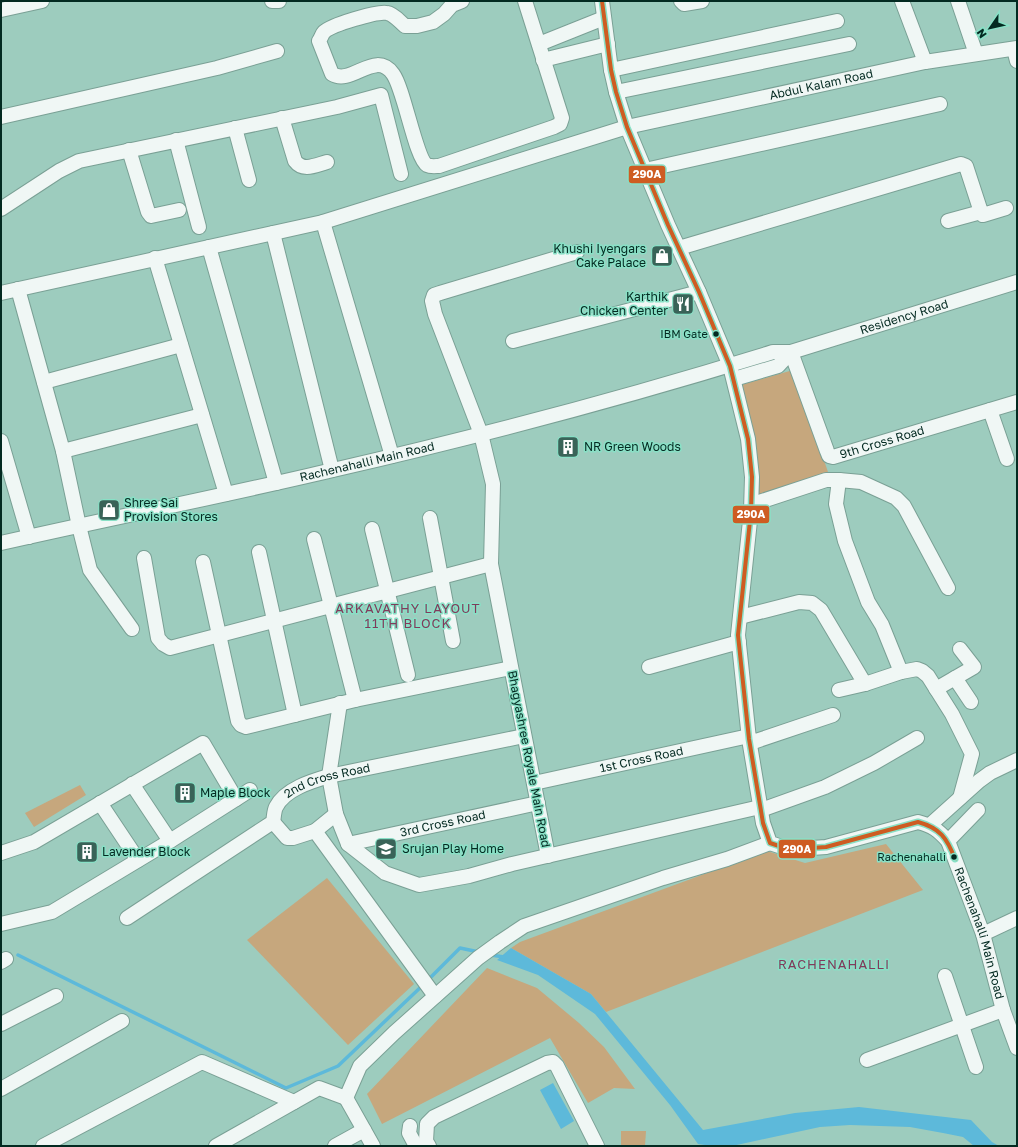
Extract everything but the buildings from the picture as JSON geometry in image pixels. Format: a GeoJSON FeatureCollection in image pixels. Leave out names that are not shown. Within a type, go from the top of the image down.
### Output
{"type":"FeatureCollection","features":[{"type":"Feature","properties":{"kind":"street"},"geometry":{"type":"LineString","coordinates":[[1,10],[42,1]]}},
{"type":"Feature","properties":{"kind":"street"},"geometry":{"type":"LineString","coordinates":[[272,1],[279,1]]}},
{"type":"Feature","properties":{"kind":"street"},"geometry":{"type":"LineString","coordinates":[[462,1],[452,5],[444,14],[433,22],[417,26],[405,26],[397,18],[387,13],[370,14],[332,27],[323,33],[319,41],[332,74],[337,77],[345,76],[378,64],[386,67],[394,74],[419,152],[427,166],[439,166],[560,124],[562,118],[525,1]]}},
{"type":"Feature","properties":{"kind":"street"},"geometry":{"type":"LineString","coordinates":[[602,1],[616,92],[627,127],[730,366],[748,439],[752,477],[751,511],[738,635],[749,740],[763,823],[770,842]]}},
{"type":"Feature","properties":{"kind":"street"},"geometry":{"type":"LineString","coordinates":[[681,1],[684,4],[702,1]]}},
{"type":"Feature","properties":{"kind":"street"},"geometry":{"type":"LineString","coordinates":[[902,1],[925,62]]}},
{"type":"Feature","properties":{"kind":"street"},"geometry":{"type":"LineString","coordinates":[[958,1],[976,54]]}},
{"type":"Feature","properties":{"kind":"street"},"geometry":{"type":"LineString","coordinates":[[538,44],[604,18]]}},
{"type":"Feature","properties":{"kind":"street"},"geometry":{"type":"LineString","coordinates":[[612,70],[837,21]]}},
{"type":"Feature","properties":{"kind":"street"},"geometry":{"type":"LineString","coordinates":[[543,60],[608,44]]}},
{"type":"Feature","properties":{"kind":"street"},"geometry":{"type":"LineString","coordinates":[[616,92],[849,44]]}},
{"type":"Feature","properties":{"kind":"street"},"geometry":{"type":"LineString","coordinates":[[1,117],[217,68],[277,51]]}},
{"type":"Feature","properties":{"kind":"street","name":"Abdul Kalam Road"},"geometry":{"type":"LineString","coordinates":[[1,292],[323,222],[627,127],[925,62],[976,54],[1016,53]]}},
{"type":"Feature","properties":{"kind":"street"},"geometry":{"type":"LineString","coordinates":[[1,209],[59,171],[85,160],[337,107],[381,95],[401,174]]}},
{"type":"Feature","properties":{"kind":"street"},"geometry":{"type":"LineString","coordinates":[[645,170],[940,104]]}},
{"type":"Feature","properties":{"kind":"street"},"geometry":{"type":"LineString","coordinates":[[282,118],[295,161],[298,166],[304,168],[327,162]]}},
{"type":"Feature","properties":{"kind":"street"},"geometry":{"type":"LineString","coordinates":[[235,128],[249,180]]}},
{"type":"Feature","properties":{"kind":"street"},"geometry":{"type":"LineString","coordinates":[[176,140],[199,227]]}},
{"type":"Feature","properties":{"kind":"street"},"geometry":{"type":"LineString","coordinates":[[129,150],[148,212],[151,216],[179,210]]}},
{"type":"Feature","properties":{"kind":"street"},"geometry":{"type":"LineString","coordinates":[[679,248],[961,164],[966,166],[981,212]]}},
{"type":"Feature","properties":{"kind":"street"},"geometry":{"type":"LineString","coordinates":[[948,221],[981,212],[983,215],[1006,208]]}},
{"type":"Feature","properties":{"kind":"street"},"geometry":{"type":"LineString","coordinates":[[323,222],[392,456]]}},
{"type":"Feature","properties":{"kind":"street"},"geometry":{"type":"LineString","coordinates":[[273,233],[332,470]]}},
{"type":"Feature","properties":{"kind":"street"},"geometry":{"type":"LineString","coordinates":[[209,247],[276,483]]}},
{"type":"Feature","properties":{"kind":"street","name":"Bhagyashree Royale Main Road"},"geometry":{"type":"LineString","coordinates":[[348,844],[385,873],[419,885],[469,876],[548,856],[491,564],[493,484],[481,434],[435,314],[432,301],[434,295],[577,252]]}},
{"type":"Feature","properties":{"kind":"street"},"geometry":{"type":"LineString","coordinates":[[155,258],[226,494]]}},
{"type":"Feature","properties":{"kind":"street","name":"Residency Road"},"geometry":{"type":"LineString","coordinates":[[730,366],[773,352],[792,352],[1017,282]]}},
{"type":"Feature","properties":{"kind":"street"},"geometry":{"type":"LineString","coordinates":[[18,289],[63,451],[90,570],[132,629]]}},
{"type":"Feature","properties":{"kind":"street"},"geometry":{"type":"LineString","coordinates":[[513,341],[699,292]]}},
{"type":"Feature","properties":{"kind":"street"},"geometry":{"type":"LineString","coordinates":[[44,382],[181,345]]}},
{"type":"Feature","properties":{"kind":"street","name":"Residency Road"},"geometry":{"type":"LineString","coordinates":[[734,379],[778,366],[792,352]]}},
{"type":"Feature","properties":{"kind":"street","name":"9th Cross Road"},"geometry":{"type":"LineString","coordinates":[[792,352],[826,451],[829,456],[833,457],[1017,402]]}},
{"type":"Feature","properties":{"kind":"street","name":"Rachenahalli Main Road"},"geometry":{"type":"LineString","coordinates":[[1,543],[392,456],[640,392],[730,366]]}},
{"type":"Feature","properties":{"kind":"street"},"geometry":{"type":"LineString","coordinates":[[990,410],[1007,459]]}},
{"type":"Feature","properties":{"kind":"street"},"geometry":{"type":"LineString","coordinates":[[63,451],[202,415]]}},
{"type":"Feature","properties":{"kind":"street"},"geometry":{"type":"LineString","coordinates":[[1,441],[29,537]]}},
{"type":"Feature","properties":{"kind":"street"},"geometry":{"type":"LineString","coordinates":[[751,511],[759,502],[813,483],[826,480],[861,482],[896,498],[904,506],[948,588]]}},
{"type":"Feature","properties":{"kind":"street"},"geometry":{"type":"LineString","coordinates":[[838,480],[836,504],[845,542],[868,602],[882,625],[901,672]]}},
{"type":"Feature","properties":{"kind":"street"},"geometry":{"type":"LineString","coordinates":[[430,518],[453,641]]}},
{"type":"Feature","properties":{"kind":"street"},"geometry":{"type":"LineString","coordinates":[[372,529],[408,675]]}},
{"type":"Feature","properties":{"kind":"street"},"geometry":{"type":"LineString","coordinates":[[314,539],[355,700]]}},
{"type":"Feature","properties":{"kind":"street"},"geometry":{"type":"LineString","coordinates":[[259,552],[295,715]]}},
{"type":"Feature","properties":{"kind":"street"},"geometry":{"type":"LineString","coordinates":[[144,558],[158,638],[163,644],[170,648],[491,564]]}},
{"type":"Feature","properties":{"kind":"street"},"geometry":{"type":"LineString","coordinates":[[203,562],[238,721],[241,725],[246,727],[340,703],[511,668]]}},
{"type":"Feature","properties":{"kind":"street"},"geometry":{"type":"LineString","coordinates":[[740,617],[799,602],[812,603],[821,610],[865,684]]}},
{"type":"Feature","properties":{"kind":"street"},"geometry":{"type":"LineString","coordinates":[[649,668],[739,642]]}},
{"type":"Feature","properties":{"kind":"street"},"geometry":{"type":"LineString","coordinates":[[936,689],[974,667],[960,649]]}},
{"type":"Feature","properties":{"kind":"street"},"geometry":{"type":"LineString","coordinates":[[840,690],[916,669],[922,671],[928,676],[952,714],[972,754],[960,798]]}},
{"type":"Feature","properties":{"kind":"street"},"geometry":{"type":"LineString","coordinates":[[955,678],[971,702]]}},
{"type":"Feature","properties":{"kind":"street"},"geometry":{"type":"LineString","coordinates":[[340,703],[329,776],[336,814],[348,844]]}},
{"type":"Feature","properties":{"kind":"street","name":"1st Cross Road"},"geometry":{"type":"LineString","coordinates":[[534,782],[749,740],[833,715]]}},
{"type":"Feature","properties":{"kind":"street","name":"2nd Cross Road"},"geometry":{"type":"LineString","coordinates":[[273,822],[276,807],[288,794],[307,782],[329,776],[524,736]]}},
{"type":"Feature","properties":{"kind":"street"},"geometry":{"type":"LineString","coordinates":[[548,856],[761,809],[825,787],[874,763],[917,738]]}},
{"type":"Feature","properties":{"kind":"street"},"geometry":{"type":"LineString","coordinates":[[1,853],[34,842],[203,743],[236,799]]}},
{"type":"Feature","properties":{"kind":"street"},"geometry":{"type":"LineString","coordinates":[[346,1098],[360,1066],[435,996],[480,957],[524,926],[663,878],[727,858],[770,842],[782,847],[797,849],[826,847],[918,822],[930,825],[990,773],[1017,760]]}},
{"type":"Feature","properties":{"kind":"street"},"geometry":{"type":"LineString","coordinates":[[132,784],[170,841]]}},
{"type":"Feature","properties":{"kind":"street"},"geometry":{"type":"LineString","coordinates":[[1,924],[52,912],[170,841],[250,790]]}},
{"type":"Feature","properties":{"kind":"street","name":"3rd Cross Road"},"geometry":{"type":"LineString","coordinates":[[348,844],[538,803]]}},
{"type":"Feature","properties":{"kind":"street"},"geometry":{"type":"LineString","coordinates":[[100,804],[138,860]]}},
{"type":"Feature","properties":{"kind":"street"},"geometry":{"type":"LineString","coordinates":[[948,841],[978,810]]}},
{"type":"Feature","properties":{"kind":"street"},"geometry":{"type":"LineString","coordinates":[[127,918],[273,822],[287,838],[293,838],[315,831],[336,814]]}},
{"type":"Feature","properties":{"kind":"street","name":"Rachenahalli Main Road"},"geometry":{"type":"LineString","coordinates":[[930,825],[938,830],[948,841],[983,934],[1003,1010],[1016,1041]]}},
{"type":"Feature","properties":{"kind":"street"},"geometry":{"type":"LineString","coordinates":[[315,831],[435,996]]}},
{"type":"Feature","properties":{"kind":"street"},"geometry":{"type":"LineString","coordinates":[[983,934],[1017,918]]}},
{"type":"Feature","properties":{"kind":"street"},"geometry":{"type":"LineString","coordinates":[[946,976],[976,1067]]}},
{"type":"Feature","properties":{"kind":"street"},"geometry":{"type":"LineString","coordinates":[[1,1024],[56,996]]}},
{"type":"Feature","properties":{"kind":"street"},"geometry":{"type":"LineString","coordinates":[[867,1060],[1003,1010]]}},
{"type":"Feature","properties":{"kind":"street"},"geometry":{"type":"LineString","coordinates":[[1,1089],[122,1021]]}},
{"type":"Feature","properties":{"kind":"street"},"geometry":{"type":"LineString","coordinates":[[43,1146],[202,1062],[294,1102]]}},
{"type":"Feature","properties":{"kind":"street"},"geometry":{"type":"LineString","coordinates":[[429,1146],[426,1141],[427,1124],[434,1117],[547,1063],[553,1062],[557,1066],[597,1146]]}},
{"type":"Feature","properties":{"kind":"street"},"geometry":{"type":"LineString","coordinates":[[216,1146],[318,1088],[346,1098],[373,1146]]}},
{"type":"Feature","properties":{"kind":"street"},"geometry":{"type":"LineString","coordinates":[[410,1126],[409,1133],[416,1146]]}},
{"type":"Feature","properties":{"kind":"street"},"geometry":{"type":"LineString","coordinates":[[335,1146],[364,1130]]}},
{"type":"Feature","properties":{"kind":"shaded area"},"geometry":{"type":"Polygon","coordinates":[[[793,370],[828,472],[758,498],[741,385],[793,370]]]}},
{"type":"Feature","properties":{"kind":"shaded area"},"geometry":{"type":"Polygon","coordinates":[[[80,785],[86,795],[34,827],[25,813],[80,785]]]}},
{"type":"Feature","properties":{"kind":"shaded area"},"geometry":{"type":"Polygon","coordinates":[[[886,844],[923,890],[606,1012],[591,994],[511,948],[520,942],[767,851],[805,863],[886,844]]]}},
{"type":"Feature","properties":{"kind":"shaded area"},"geometry":{"type":"Polygon","coordinates":[[[327,878],[414,984],[348,1045],[247,940],[327,878]]]}},
{"type":"Feature","properties":{"kind":"shaded area"},"geometry":{"type":"Polygon","coordinates":[[[487,968],[537,988],[579,1023],[604,1047],[635,1089],[614,1088],[588,1103],[550,1038],[382,1124],[367,1094],[487,968]]]}},
{"type":"Feature","properties":{"kind":"shaded area"},"geometry":{"type":"Polygon","coordinates":[[[621,1131],[646,1131],[645,1146],[621,1146],[621,1131]]]}},
{"type":"Feature","properties":{"kind":"water"},"geometry":{"type":"Polygon","coordinates":[[[511,948],[591,994],[703,1130],[795,1113],[859,1107],[971,1120],[992,1142],[999,1146],[974,1146],[963,1137],[910,1127],[850,1125],[820,1127],[732,1146],[698,1144],[670,1105],[595,1014],[538,975],[497,960],[511,948]]]}},
{"type":"Feature","properties":{"kind":"water"},"geometry":{"type":"Polygon","coordinates":[[[553,1083],[574,1121],[561,1129],[540,1090],[553,1083]]]}},
{"type":"Feature","properties":{"kind":"waterway"},"geometry":{"type":"LineString","coordinates":[[427,981],[460,948],[479,952]]}},
{"type":"Feature","properties":{"kind":"waterway"},"geometry":{"type":"LineString","coordinates":[[18,955],[286,1088],[338,1066],[423,985]]}},
{"type":"Feature","properties":{"kind":"waterway"},"geometry":{"type":"LineString","coordinates":[[491,955],[504,957]]}},
{"type":"Feature","properties":{"kind":"transit line","name":"290A"},"geometry":{"type":"LineString","coordinates":[[602,1],[611,70],[627,127],[730,366],[748,439],[752,477],[751,511],[738,635],[749,739],[763,823],[770,843],[782,847],[797,849],[826,847],[918,822],[932,827],[942,835],[949,845],[955,859]]}},
{"type":"Feature","properties":{"kind":"place","name":"Khushi Iyengars Cake Palace"},"geometry":{"type":"Point","coordinates":[662,256]}},
{"type":"Feature","properties":{"kind":"place","name":"Karthik Chicken Center"},"geometry":{"type":"Point","coordinates":[683,304]}},
{"type":"Feature","properties":{"kind":"place","name":"IBM Gate"},"geometry":{"type":"Point","coordinates":[716,334]}},
{"type":"Feature","properties":{"kind":"place","name":"NR Green Woods"},"geometry":{"type":"Point","coordinates":[568,447]}},
{"type":"Feature","properties":{"kind":"place","name":"Shree Sai Provision Stores"},"geometry":{"type":"Point","coordinates":[109,510]}},
{"type":"Feature","properties":{"kind":"place","name":"Maple Block"},"geometry":{"type":"Point","coordinates":[185,793]}},
{"type":"Feature","properties":{"kind":"place","name":"Srujan Play Home"},"geometry":{"type":"Point","coordinates":[386,849]}},
{"type":"Feature","properties":{"kind":"place","name":"Lavender Block"},"geometry":{"type":"Point","coordinates":[87,852]}},
{"type":"Feature","properties":{"kind":"place","name":"Rachenahalli"},"geometry":{"type":"Point","coordinates":[954,857]}},
{"type":"Feature","properties":{"kind":"district","name":"ARKAVATHY LAYOUT 11TH BLOCK"},"geometry":{"type":"Point","coordinates":[408,616]}},
{"type":"Feature","properties":{"kind":"district","name":"RACHENAHALLI"},"geometry":{"type":"Point","coordinates":[834,964]}}]}
